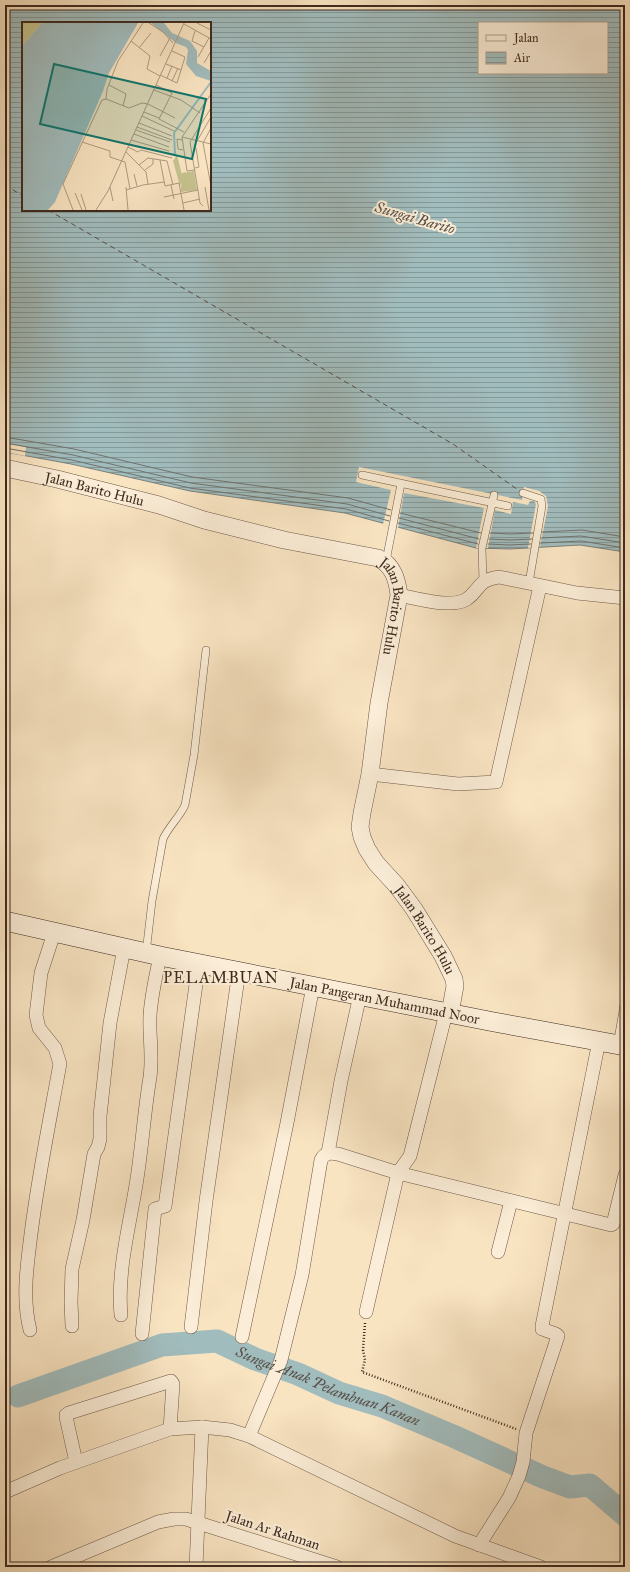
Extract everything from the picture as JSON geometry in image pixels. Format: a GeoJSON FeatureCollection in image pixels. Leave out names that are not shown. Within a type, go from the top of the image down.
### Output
{"type":"FeatureCollection","features":[{"type":"Feature","properties":{"kind":"main road","name":"Jalan Pangeran Muhammad Noor"},"geometry":{"type":"LineString","coordinates":[[5,921],[153,954],[448,1013],[613,1044]]}},
{"type":"Feature","properties":{"kind":"street","name":"Jalan Barito Hulu"},"geometry":{"type":"LineString","coordinates":[[5,468],[57,479],[159,505],[204,520],[284,540],[361,554],[386,561],[396,577],[399,594],[379,703],[370,774],[360,827],[367,849],[414,909],[444,956],[454,979],[455,986],[448,1013]]}},
{"type":"Feature","properties":{"kind":"street"},"geometry":{"type":"LineString","coordinates":[[399,594],[448,603],[461,602],[483,582],[490,578],[499,577],[577,593],[625,598]]}},
{"type":"Feature","properties":{"kind":"street"},"geometry":{"type":"LineString","coordinates":[[370,774],[458,784],[496,782],[534,584]]}},
{"type":"Feature","properties":{"kind":"street"},"geometry":{"type":"LineString","coordinates":[[30,1330],[25,1301],[26,1276],[35,1197],[60,1064],[55,1048],[39,1028],[36,1015],[42,973],[54,933]]}},
{"type":"Feature","properties":{"kind":"street"},"geometry":{"type":"LineString","coordinates":[[72,1326],[72,1270],[83,1220],[94,1154],[100,1140],[100,1116],[110,1023],[124,948]]}},
{"type":"Feature","properties":{"kind":"street"},"geometry":{"type":"LineString","coordinates":[[120,1315],[126,1238],[136,1186],[150,1076],[152,1046],[150,1016],[153,954]]}},
{"type":"Feature","properties":{"kind":"street"},"geometry":{"type":"LineString","coordinates":[[142,1334],[155,1209],[165,1206],[200,963]]}},
{"type":"Feature","properties":{"kind":"street"},"geometry":{"type":"LineString","coordinates":[[191,1327],[206,1201],[239,971]]}},
{"type":"Feature","properties":{"kind":"street"},"geometry":{"type":"LineString","coordinates":[[242,1337],[287,1123],[313,986]]}},
{"type":"Feature","properties":{"kind":"street"},"geometry":{"type":"LineString","coordinates":[[328,1153],[341,1081],[360,995]]}},
{"type":"Feature","properties":{"kind":"street"},"geometry":{"type":"LineString","coordinates":[[366,1312],[398,1173],[410,1156],[448,1013]]}},
{"type":"Feature","properties":{"kind":"street"},"geometry":{"type":"LineString","coordinates":[[480,1545],[509,1498],[519,1476],[523,1462],[526,1433],[558,1336],[542,1329],[542,1326],[565,1213],[613,1044]]}},
{"type":"Feature","properties":{"kind":"street"},"geometry":{"type":"LineString","coordinates":[[249,1436],[281,1360],[302,1275],[321,1160],[324,1155],[328,1153],[338,1154],[398,1173],[613,1225],[625,1175]]}},
{"type":"Feature","properties":{"kind":"street"},"geometry":{"type":"LineString","coordinates":[[498,1252],[511,1201]]}},
{"type":"Feature","properties":{"kind":"street"},"geometry":{"type":"LineString","coordinates":[[76,1462],[66,1417],[69,1413],[171,1381],[173,1384],[170,1429]]}},
{"type":"Feature","properties":{"kind":"street"},"geometry":{"type":"LineString","coordinates":[[196,1567],[202,1427]]}},
{"type":"Feature","properties":{"kind":"street"},"geometry":{"type":"LineString","coordinates":[[5,1492],[76,1462],[170,1429],[202,1427],[230,1430],[249,1436],[455,1536],[541,1567]]}},
{"type":"Feature","properties":{"kind":"street","name":"Jalan Ar Rahman"},"geometry":{"type":"LineString","coordinates":[[51,1567],[158,1522],[174,1519],[186,1519],[199,1522],[337,1567]]}},
{"type":"Feature","properties":{"kind":"lane"},"geometry":{"type":"LineString","coordinates":[[362,475],[508,506]]}},
{"type":"Feature","properties":{"kind":"lane"},"geometry":{"type":"LineString","coordinates":[[386,561],[401,484]]}},
{"type":"Feature","properties":{"kind":"lane"},"geometry":{"type":"LineString","coordinates":[[523,494],[541,499],[542,506],[534,584]]}},
{"type":"Feature","properties":{"kind":"lane"},"geometry":{"type":"LineString","coordinates":[[483,582],[482,548],[494,495]]}},
{"type":"Feature","properties":{"kind":"lane"},"geometry":{"type":"LineString","coordinates":[[153,954],[152,901],[163,840],[167,831],[185,805],[194,755],[206,650]]}},
{"type":"Feature","properties":{"kind":"lane"},"geometry":{"type":"LineString","coordinates":[[613,1044],[625,999]]}},
{"type":"Feature","properties":{"kind":"path"},"geometry":{"type":"LineString","coordinates":[[366,1312],[362,1350],[365,1360],[362,1372],[526,1433]]}},
{"type":"Feature","properties":{"kind":"water","name":"Sungai Barito"},"geometry":{"type":"Polygon","coordinates":[[[5,5],[625,5],[625,552],[580,545],[510,549],[476,548],[345,513],[190,491],[71,464],[5,452],[5,5]]]}},
{"type":"Feature","properties":{"kind":"pier"},"geometry":{"type":"Polygon","coordinates":[[[5,443],[26,447],[25,456],[5,452],[5,443]]]}},
{"type":"Feature","properties":{"kind":"pier"},"geometry":{"type":"Polygon","coordinates":[[[359,467],[522,500],[524,487],[539,491],[546,496],[548,506],[540,547],[528,548],[536,504],[534,501],[530,501],[528,505],[513,502],[511,514],[495,510],[488,548],[476,548],[484,508],[404,493],[398,528],[383,524],[391,490],[356,482],[359,467]]]}},
{"type":"Feature","properties":{"kind":"waterway","name":"Sungai Anak Pelambuan Kanan"},"geometry":{"type":"LineString","coordinates":[[18,1396],[162,1345],[217,1341],[255,1359],[298,1374],[339,1393],[382,1406],[543,1477],[570,1487],[590,1485],[625,1515]]}},
{"type":"Feature","properties":{"kind":"ferry route"},"geometry":{"type":"LineString","coordinates":[[5,185],[22,195]]}},
{"type":"Feature","properties":{"kind":"ferry route"},"geometry":{"type":"LineString","coordinates":[[50,211],[453,444],[521,492]]}},
{"type":"Feature","properties":{"kind":"district","name":"PELAMBUAN"},"geometry":{"type":"Point","coordinates":[221,977]}}]}
